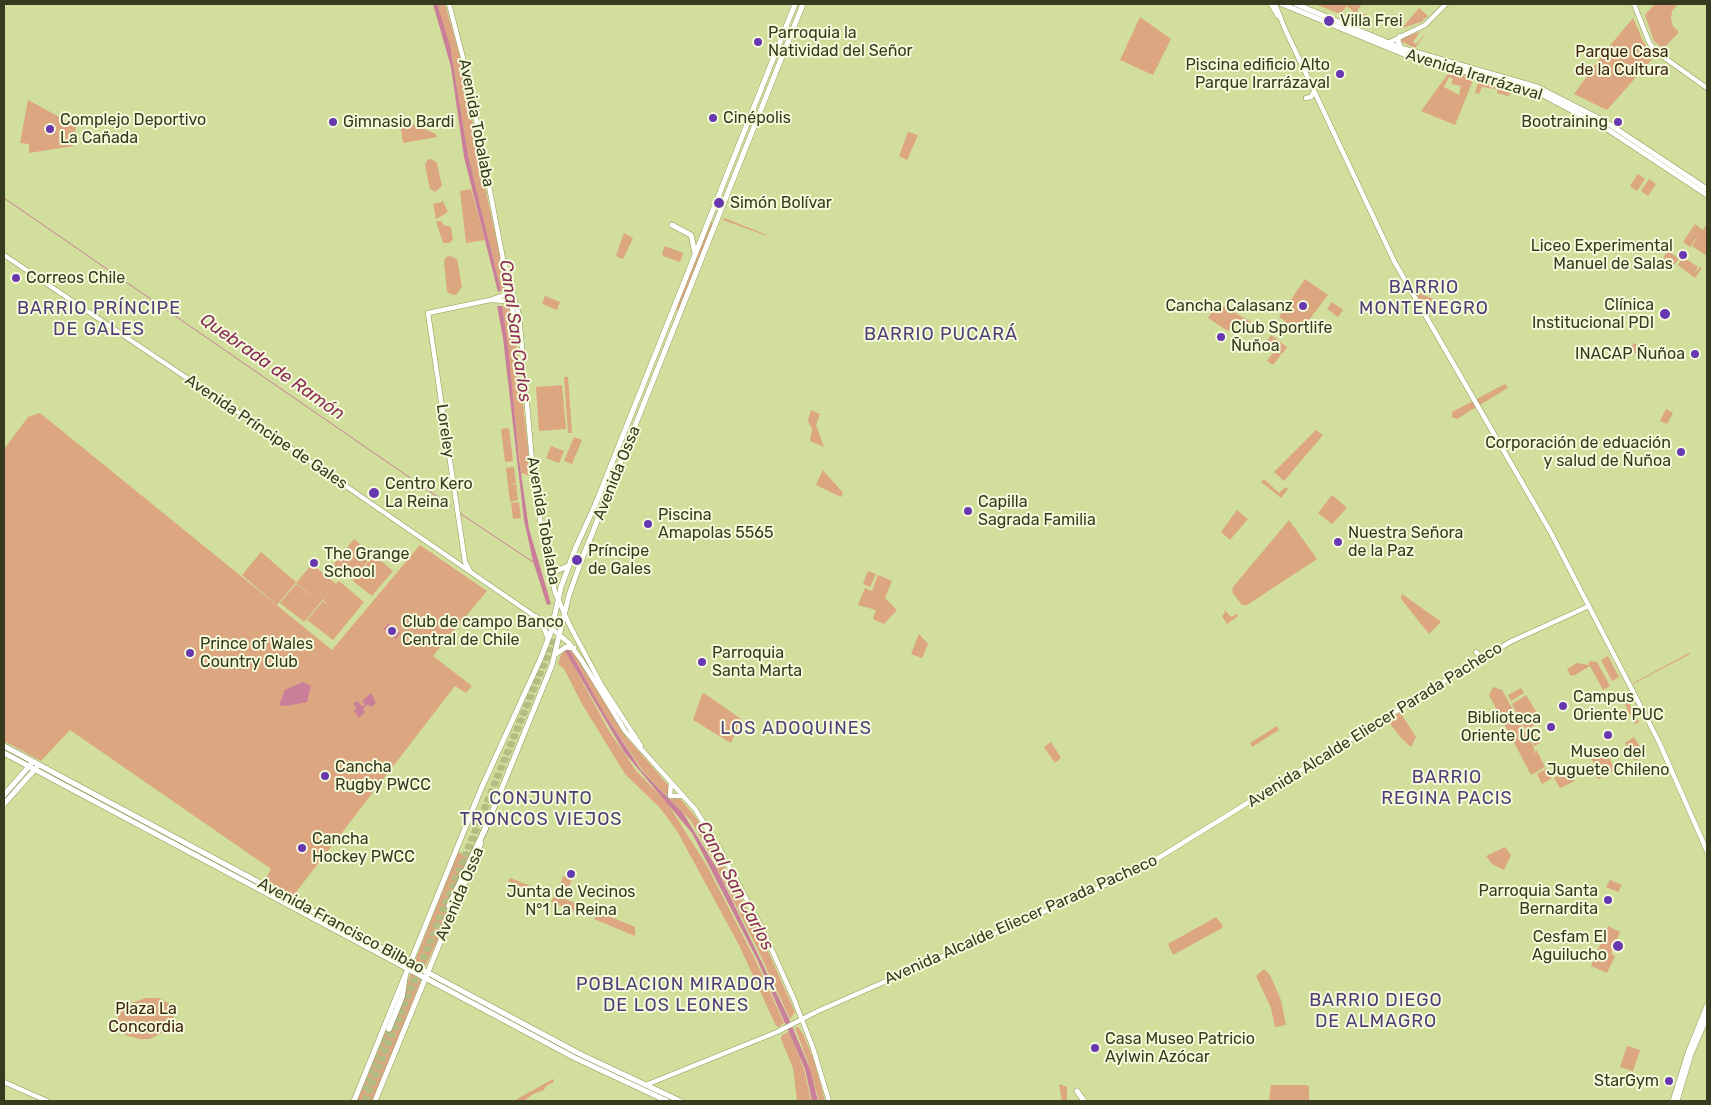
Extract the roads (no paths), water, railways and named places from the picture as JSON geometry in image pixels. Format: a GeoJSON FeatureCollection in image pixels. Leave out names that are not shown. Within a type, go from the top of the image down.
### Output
{"type":"FeatureCollection","features":[{"type":"Feature","properties":{"kind":"highway"},"geometry":{"type":"LineString","coordinates":[[449,906],[467,863],[485,829]]}},
{"type":"Feature","properties":{"kind":"highway"},"geometry":{"type":"LineString","coordinates":[[390,1030],[402,996],[405,976]]}},
{"type":"Feature","properties":{"kind":"main road","name":"Avenida Tobalaba"},"geometry":{"type":"LineString","coordinates":[[449,4],[468,77],[503,259],[518,310],[535,495],[558,600],[619,713],[646,754]]}},
{"type":"Feature","properties":{"kind":"main road","name":"Avenida Ossa"},"geometry":{"type":"LineString","coordinates":[[354,1101],[495,756],[525,698],[552,628],[568,566],[596,503],[795,4]]}},
{"type":"Feature","properties":{"kind":"main road","name":"Avenida Ossa"},"geometry":{"type":"LineString","coordinates":[[375,1101],[482,842],[485,829],[556,655],[570,591],[803,4]]}},
{"type":"Feature","properties":{"kind":"main road"},"geometry":{"type":"LineString","coordinates":[[1271,4],[1280,18]]}},
{"type":"Feature","properties":{"kind":"main road"},"geometry":{"type":"LineString","coordinates":[[1275,4],[1314,92],[1394,261],[1549,529],[1659,742],[1707,851]]}},
{"type":"Feature","properties":{"kind":"main road","name":"Avenida Irarrázaval"},"geometry":{"type":"LineString","coordinates":[[1282,4],[1385,44],[1525,82],[1594,116],[1707,189]]}},
{"type":"Feature","properties":{"kind":"main road","name":"Avenida Irarrázaval"},"geometry":{"type":"LineString","coordinates":[[1296,4],[1423,61],[1527,89],[1585,116],[1707,195]]}},
{"type":"Feature","properties":{"kind":"main road"},"geometry":{"type":"LineString","coordinates":[[1385,44],[1428,23],[1446,4]]}},
{"type":"Feature","properties":{"kind":"main road"},"geometry":{"type":"LineString","coordinates":[[1634,4],[1653,48],[1707,88]]}},
{"type":"Feature","properties":{"kind":"main road"},"geometry":{"type":"LineString","coordinates":[[1400,36],[1398,43],[1401,48]]}},
{"type":"Feature","properties":{"kind":"main road"},"geometry":{"type":"LineString","coordinates":[[1306,98],[1311,97],[1314,92]]}},
{"type":"Feature","properties":{"kind":"main road"},"geometry":{"type":"LineString","coordinates":[[1585,116],[1594,116]]}},
{"type":"Feature","properties":{"kind":"main road"},"geometry":{"type":"LineString","coordinates":[[672,225],[691,235],[695,253]]}},
{"type":"Feature","properties":{"kind":"main road","name":"Avenida Príncipe de Gales"},"geometry":{"type":"LineString","coordinates":[[4,255],[552,628]]}},
{"type":"Feature","properties":{"kind":"main road"},"geometry":{"type":"LineString","coordinates":[[503,259],[508,290],[500,298],[512,306],[519,335]]}},
{"type":"Feature","properties":{"kind":"main road","name":"Loreley"},"geometry":{"type":"LineString","coordinates":[[475,575],[464,562],[428,313],[500,298]]}},
{"type":"Feature","properties":{"kind":"main road"},"geometry":{"type":"LineString","coordinates":[[596,503],[604,506]]}},
{"type":"Feature","properties":{"kind":"main road"},"geometry":{"type":"LineString","coordinates":[[550,566],[559,571],[568,566]]}},
{"type":"Feature","properties":{"kind":"main road","name":"Avenida Alcalde Eliecer Parada Pacheco"},"geometry":{"type":"LineString","coordinates":[[646,1085],[785,1028],[802,1018],[1139,870],[1482,658],[1512,641],[1589,606]]}},
{"type":"Feature","properties":{"kind":"main road"},"geometry":{"type":"LineString","coordinates":[[536,617],[547,634],[547,643]]}},
{"type":"Feature","properties":{"kind":"main road","name":"Avenida Tobalaba"},"geometry":{"type":"LineString","coordinates":[[552,628],[574,648],[628,736],[700,816],[735,876],[762,928],[802,1018],[829,1101]]}},
{"type":"Feature","properties":{"kind":"main road"},"geometry":{"type":"LineString","coordinates":[[556,655],[568,646],[574,648]]}},
{"type":"Feature","properties":{"kind":"main road"},"geometry":{"type":"LineString","coordinates":[[1476,652],[1482,658]]}},
{"type":"Feature","properties":{"kind":"main road"},"geometry":{"type":"LineString","coordinates":[[613,712],[619,713]]}},
{"type":"Feature","properties":{"kind":"main road","name":"Avenida Francisco Bilbao"},"geometry":{"type":"LineString","coordinates":[[4,746],[31,764]]}},
{"type":"Feature","properties":{"kind":"main road","name":"Avenida Francisco Bilbao"},"geometry":{"type":"LineString","coordinates":[[4,753],[37,767],[324,916],[409,966]]}},
{"type":"Feature","properties":{"kind":"main road"},"geometry":{"type":"LineString","coordinates":[[4,795],[31,764]]}},
{"type":"Feature","properties":{"kind":"main road"},"geometry":{"type":"LineString","coordinates":[[4,804],[37,767]]}},
{"type":"Feature","properties":{"kind":"main road","name":"Avenida Francisco Bilbao"},"geometry":{"type":"LineString","coordinates":[[37,767],[312,917],[426,975],[583,1061],[667,1101]]}},
{"type":"Feature","properties":{"kind":"main road"},"geometry":{"type":"LineString","coordinates":[[671,783],[670,796],[682,796]]}},
{"type":"Feature","properties":{"kind":"main road"},"geometry":{"type":"LineString","coordinates":[[312,917],[324,916]]}},
{"type":"Feature","properties":{"kind":"main road","name":"Avenida Francisco Bilbao"},"geometry":{"type":"LineString","coordinates":[[426,975],[591,1059],[680,1101]]}},
{"type":"Feature","properties":{"kind":"main road"},"geometry":{"type":"LineString","coordinates":[[1673,1101],[1686,1058],[1707,1006]]}},
{"type":"Feature","properties":{"kind":"main road"},"geometry":{"type":"LineString","coordinates":[[1677,1101],[1691,1054],[1707,1018]]}},
{"type":"Feature","properties":{"kind":"main road"},"geometry":{"type":"LineString","coordinates":[[583,1061],[591,1059]]}},
{"type":"Feature","properties":{"kind":"main road"},"geometry":{"type":"LineString","coordinates":[[4,1082],[48,1101]]}},
{"type":"Feature","properties":{"kind":"main road"},"geometry":{"type":"LineString","coordinates":[[637,1087],[646,1085]]}},
{"type":"Feature","properties":{"kind":"main road"},"geometry":{"type":"LineString","coordinates":[[1077,1091],[1084,1101]]}},
{"type":"Feature","properties":{"kind":"waterway","name":"Quebrada de Ramón"},"geometry":{"type":"LineString","coordinates":[[4,198],[451,506]]}},
{"type":"Feature","properties":{"kind":"waterway","name":"Quebrada de Ramón"},"geometry":{"type":"LineString","coordinates":[[461,514],[533,562]]}},
{"type":"Feature","properties":{"kind":"tunnel"},"geometry":{"type":"LineString","coordinates":[[364,1101],[553,639],[555,639],[366,1101]]}},
{"type":"Feature","properties":{"kind":"tunnel"},"geometry":{"type":"LineString","coordinates":[[365,1090],[377,1053],[389,1029]]}},
{"type":"Feature","properties":{"kind":"place","name":"Villa Frei"},"geometry":{"type":"Point","coordinates":[1329,21]}},
{"type":"Feature","properties":{"kind":"place","name":"Parroquia la Natividad del Señor"},"geometry":{"type":"Point","coordinates":[758,42]}},
{"type":"Feature","properties":{"kind":"place","name":"Piscina edificio Alto Parque Irarrázaval"},"geometry":{"type":"Point","coordinates":[1340,74]}},
{"type":"Feature","properties":{"kind":"place","name":"Cinépolis"},"geometry":{"type":"Point","coordinates":[713,118]}},
{"type":"Feature","properties":{"kind":"place","name":"Gimnasio Bardi"},"geometry":{"type":"Point","coordinates":[333,122]}},
{"type":"Feature","properties":{"kind":"place","name":"Bootraining"},"geometry":{"type":"Point","coordinates":[1618,122]}},
{"type":"Feature","properties":{"kind":"place","name":"Complejo Deportivo La Cañada"},"geometry":{"type":"Point","coordinates":[50,129]}},
{"type":"Feature","properties":{"kind":"place","name":"Simón Bolívar"},"geometry":{"type":"Point","coordinates":[719,203]}},
{"type":"Feature","properties":{"kind":"place","name":"Liceo Experimental Manuel de Salas"},"geometry":{"type":"Point","coordinates":[1683,255]}},
{"type":"Feature","properties":{"kind":"place","name":"Correos Chile"},"geometry":{"type":"Point","coordinates":[16,278]}},
{"type":"Feature","properties":{"kind":"place","name":"Cancha Calasanz"},"geometry":{"type":"Point","coordinates":[1303,306]}},
{"type":"Feature","properties":{"kind":"place","name":"Clínica Institucional PDI"},"geometry":{"type":"Point","coordinates":[1665,314]}},
{"type":"Feature","properties":{"kind":"place","name":"Club Sportlife Ñuñoa"},"geometry":{"type":"Point","coordinates":[1221,337]}},
{"type":"Feature","properties":{"kind":"place","name":"INACAP Ñuñoa"},"geometry":{"type":"Point","coordinates":[1695,354]}},
{"type":"Feature","properties":{"kind":"place","name":"Corporación de eduación y salud de Ñuñoa"},"geometry":{"type":"Point","coordinates":[1681,452]}},
{"type":"Feature","properties":{"kind":"place","name":"Centro Kero La Reina"},"geometry":{"type":"Point","coordinates":[374,493]}},
{"type":"Feature","properties":{"kind":"place","name":"Capilla Sagrada Familia"},"geometry":{"type":"Point","coordinates":[968,511]}},
{"type":"Feature","properties":{"kind":"place","name":"Piscina Amapolas 5565"},"geometry":{"type":"Point","coordinates":[648,524]}},
{"type":"Feature","properties":{"kind":"place","name":"Nuestra Señora de la Paz"},"geometry":{"type":"Point","coordinates":[1338,542]}},
{"type":"Feature","properties":{"kind":"place","name":"Príncipe de Gales"},"geometry":{"type":"Point","coordinates":[577,560]}},
{"type":"Feature","properties":{"kind":"place","name":"The Grange School"},"geometry":{"type":"Point","coordinates":[314,563]}},
{"type":"Feature","properties":{"kind":"place","name":"Club de campo Banco Central de Chile"},"geometry":{"type":"Point","coordinates":[392,631]}},
{"type":"Feature","properties":{"kind":"place","name":"Prince of Wales Country Club"},"geometry":{"type":"Point","coordinates":[190,653]}},
{"type":"Feature","properties":{"kind":"place","name":"Parroquia Santa Marta"},"geometry":{"type":"Point","coordinates":[702,662]}},
{"type":"Feature","properties":{"kind":"place","name":"Campus Oriente PUC"},"geometry":{"type":"Point","coordinates":[1563,706]}},
{"type":"Feature","properties":{"kind":"place","name":"Biblioteca Oriente UC"},"geometry":{"type":"Point","coordinates":[1551,727]}},
{"type":"Feature","properties":{"kind":"place","name":"Museo del Juguete Chileno"},"geometry":{"type":"Point","coordinates":[1608,735]}},
{"type":"Feature","properties":{"kind":"place","name":"Cancha Rugby PWCC"},"geometry":{"type":"Point","coordinates":[325,776]}},
{"type":"Feature","properties":{"kind":"place","name":"Cancha Hockey PWCC"},"geometry":{"type":"Point","coordinates":[302,848]}},
{"type":"Feature","properties":{"kind":"place","name":"Junta de Vecinos N°1 La Reina"},"geometry":{"type":"Point","coordinates":[571,874]}},
{"type":"Feature","properties":{"kind":"place","name":"Parroquia Santa Bernardita"},"geometry":{"type":"Point","coordinates":[1608,900]}},
{"type":"Feature","properties":{"kind":"place","name":"Cesfam El Aguilucho"},"geometry":{"type":"Point","coordinates":[1618,946]}},
{"type":"Feature","properties":{"kind":"place","name":"Casa Museo Patricio Aylwin Azócar"},"geometry":{"type":"Point","coordinates":[1095,1048]}},
{"type":"Feature","properties":{"kind":"place","name":"StarGym"},"geometry":{"type":"Point","coordinates":[1669,1081]}},
{"type":"Feature","properties":{"kind":"district","name":"BARRIO MONTENEGRO"},"geometry":{"type":"Point","coordinates":[1424,298]}},
{"type":"Feature","properties":{"kind":"district","name":"BARRIO PRÍNCIPE DE GALES"},"geometry":{"type":"Point","coordinates":[99,319]}},
{"type":"Feature","properties":{"kind":"district","name":"BARRIO PUCARÁ"},"geometry":{"type":"Point","coordinates":[941,335]}},
{"type":"Feature","properties":{"kind":"district","name":"LOS ADOQUINES"},"geometry":{"type":"Point","coordinates":[796,729]}},
{"type":"Feature","properties":{"kind":"district","name":"BARRIO REGINA PACIS"},"geometry":{"type":"Point","coordinates":[1447,788]}},
{"type":"Feature","properties":{"kind":"district","name":"CONJUNTO TRONCOS VIEJOS"},"geometry":{"type":"Point","coordinates":[541,810]}},
{"type":"Feature","properties":{"kind":"district","name":"POBLACION MIRADOR DE LOS LEONES"},"geometry":{"type":"Point","coordinates":[676,995]}},
{"type":"Feature","properties":{"kind":"district","name":"BARRIO DIEGO DE ALMAGRO"},"geometry":{"type":"Point","coordinates":[1376,1011]}},
{"type":"Feature","properties":{"kind":"park label","name":"Parque Casa de la Cultura"},"geometry":{"type":"Point","coordinates":[1622,61]}},
{"type":"Feature","properties":{"kind":"park label","name":"Plaza La Concordia"},"geometry":{"type":"Point","coordinates":[146,1018]}},
{"type":"Feature","properties":{"kind":"water label","name":"Canal San Carlos"},"geometry":{"type":"Point","coordinates":[515,331]}},
{"type":"Feature","properties":{"kind":"water label","name":"Canal San Carlos"},"geometry":{"type":"Point","coordinates":[735,886]}}]}
